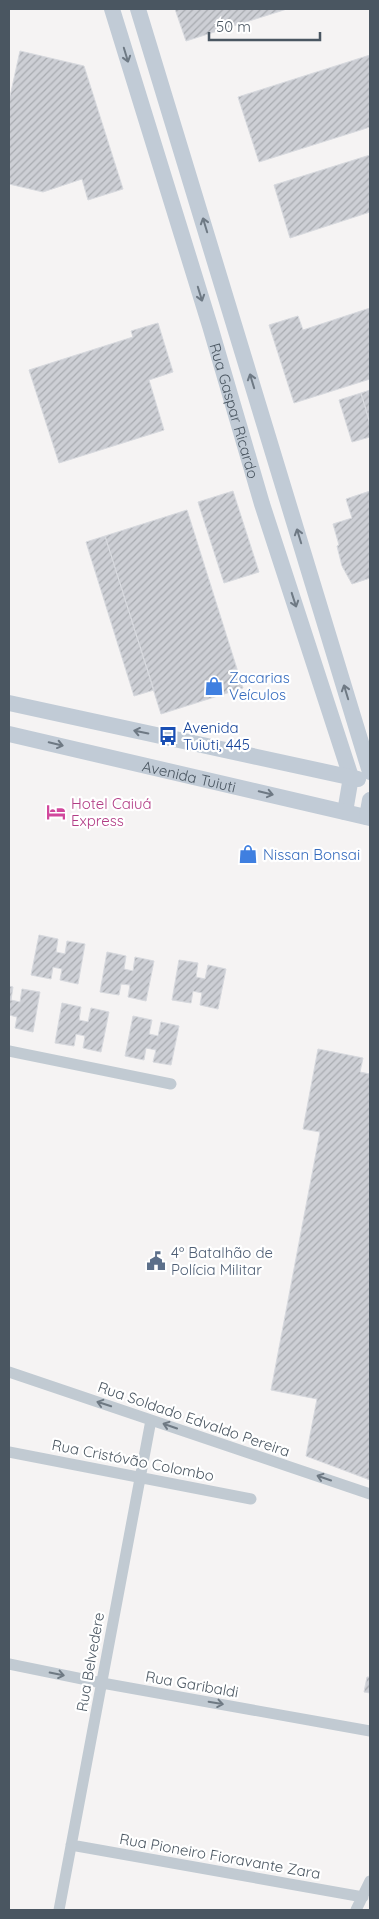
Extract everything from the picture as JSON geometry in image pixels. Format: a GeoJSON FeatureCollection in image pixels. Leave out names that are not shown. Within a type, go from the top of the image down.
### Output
{"type":"FeatureCollection","features":[{"type":"Feature","properties":{"kind":"main road","name":"Rua Gaspar Ricardo"},"geometry":{"type":"LineString","coordinates":[[114,9],[267,519],[351,777],[345,812]]}},
{"type":"Feature","properties":{"kind":"main road","name":"Rua Gaspar Ricardo"},"geometry":{"type":"LineString","coordinates":[[138,9],[370,772]]}},
{"type":"Feature","properties":{"kind":"main road","name":"Avenida Tuiuti"},"geometry":{"type":"LineString","coordinates":[[9,703],[370,782]]}},
{"type":"Feature","properties":{"kind":"main road"},"geometry":{"type":"LineString","coordinates":[[337,731],[356,725]]}},
{"type":"Feature","properties":{"kind":"main road","name":"Avenida Tuiuti"},"geometry":{"type":"LineString","coordinates":[[9,734],[369,817]]}},
{"type":"Feature","properties":{"kind":"main road"},"geometry":{"type":"LineString","coordinates":[[369,817],[370,800]]}},
{"type":"Feature","properties":{"kind":"street"},"geometry":{"type":"LineString","coordinates":[[9,1051],[171,1084]]}},
{"type":"Feature","properties":{"kind":"street","name":"Rua Soldado Edvaldo Pereira"},"geometry":{"type":"LineString","coordinates":[[9,1372],[370,1494]]}},
{"type":"Feature","properties":{"kind":"street","name":"Rua Belvedere"},"geometry":{"type":"LineString","coordinates":[[59,1910],[151,1420]]}},
{"type":"Feature","properties":{"kind":"street","name":"Rua Cristóvão Colombo"},"geometry":{"type":"LineString","coordinates":[[9,1452],[251,1499]]}},
{"type":"Feature","properties":{"kind":"street","name":"Rua Garibaldi"},"geometry":{"type":"LineString","coordinates":[[9,1664],[102,1683],[370,1731]]}},
{"type":"Feature","properties":{"kind":"street","name":"Rua Pioneiro Fioravante Zara"},"geometry":{"type":"LineString","coordinates":[[71,1844],[363,1896]]}},
{"type":"Feature","properties":{"kind":"street"},"geometry":{"type":"LineString","coordinates":[[356,1910],[370,1881]]}},
{"type":"Feature","properties":{"kind":"building"},"geometry":{"type":"Polygon","coordinates":[[[175,9],[287,9],[186,41],[175,9]]]}},
{"type":"Feature","properties":{"kind":"building"},"geometry":{"type":"Polygon","coordinates":[[[20,51],[84,66],[123,189],[88,200],[82,179],[43,192],[9,184],[9,101],[20,51]]]}},
{"type":"Feature","properties":{"kind":"building"},"geometry":{"type":"Polygon","coordinates":[[[370,55],[370,127],[259,162],[238,97],[370,55]]]}},
{"type":"Feature","properties":{"kind":"building"},"geometry":{"type":"Polygon","coordinates":[[[370,155],[370,212],[290,238],[274,185],[370,155]]]}},
{"type":"Feature","properties":{"kind":"building"},"geometry":{"type":"Polygon","coordinates":[[[370,308],[370,379],[294,403],[269,325],[298,316],[303,330],[370,308]]]}},
{"type":"Feature","properties":{"kind":"building"},"geometry":{"type":"Polygon","coordinates":[[[158,323],[173,372],[149,380],[164,430],[59,463],[29,370],[133,337],[131,331],[158,323]]]}},
{"type":"Feature","properties":{"kind":"building"},"geometry":{"type":"Polygon","coordinates":[[[370,390],[370,424],[361,393],[370,390]]]}},
{"type":"Feature","properties":{"kind":"building"},"geometry":{"type":"Polygon","coordinates":[[[361,393],[370,424],[370,437],[352,442],[339,400],[361,393]]]}},
{"type":"Feature","properties":{"kind":"building"},"geometry":{"type":"Polygon","coordinates":[[[233,491],[259,572],[224,583],[198,502],[233,491]]]}},
{"type":"Feature","properties":{"kind":"building"},"geometry":{"type":"Polygon","coordinates":[[[370,491],[370,578],[352,584],[342,566],[333,524],[352,518],[346,499],[370,491]]]}},
{"type":"Feature","properties":{"kind":"building"},"geometry":{"type":"Polygon","coordinates":[[[187,510],[243,688],[161,714],[105,536],[187,510]]]}},
{"type":"Feature","properties":{"kind":"building"},"geometry":{"type":"Polygon","coordinates":[[[105,536],[154,690],[134,696],[86,542],[105,536]]]}},
{"type":"Feature","properties":{"kind":"building"},"geometry":{"type":"Polygon","coordinates":[[[39,935],[58,939],[56,952],[65,954],[67,941],[85,944],[78,984],[60,980],[62,969],[53,967],[51,979],[31,975],[39,935]]]}},
{"type":"Feature","properties":{"kind":"building"},"geometry":{"type":"Polygon","coordinates":[[[107,952],[126,956],[124,969],[133,971],[135,957],[154,961],[146,1001],[128,997],[130,985],[121,984],[119,995],[100,992],[107,952]]]}},
{"type":"Feature","properties":{"kind":"building"},"geometry":{"type":"Polygon","coordinates":[[[179,960],[198,963],[196,977],[205,979],[208,965],[226,969],[218,1009],[200,1005],[202,993],[193,991],[191,1003],[172,1000],[179,960]]]}},
{"type":"Feature","properties":{"kind":"building"},"geometry":{"type":"Polygon","coordinates":[[[9,986],[13,987],[11,1000],[20,1002],[22,989],[40,992],[33,1032],[15,1028],[17,1017],[9,1015],[9,986]]]}},
{"type":"Feature","properties":{"kind":"building"},"geometry":{"type":"Polygon","coordinates":[[[62,1003],[81,1007],[79,1020],[88,1022],[91,1008],[109,1012],[101,1052],[83,1048],[85,1036],[76,1034],[74,1046],[55,1043],[62,1003]]]}},
{"type":"Feature","properties":{"kind":"building"},"geometry":{"type":"Polygon","coordinates":[[[133,1016],[152,1020],[149,1034],[158,1036],[161,1022],[179,1026],[171,1065],[153,1062],[156,1050],[146,1048],[144,1060],[125,1056],[133,1016]]]}},
{"type":"Feature","properties":{"kind":"building"},"geometry":{"type":"Polygon","coordinates":[[[318,1049],[363,1058],[360,1072],[370,1074],[370,1480],[306,1456],[317,1399],[271,1390],[320,1132],[303,1129],[318,1049]]]}},
{"type":"Feature","properties":{"kind":"building"},"geometry":{"type":"Polygon","coordinates":[[[367,1677],[370,1677],[370,1693],[364,1692],[367,1677]]]}},
{"type":"Feature","properties":{"kind":"place","name":"Zacarias Veículos"},"geometry":{"type":"Point","coordinates":[214,686]}},
{"type":"Feature","properties":{"kind":"place","name":"Avenida Tuiuti, 445"},"geometry":{"type":"Point","coordinates":[168,736]}},
{"type":"Feature","properties":{"kind":"place","name":"Hotel Caiuá Express"},"geometry":{"type":"Point","coordinates":[56,812]}},
{"type":"Feature","properties":{"kind":"place","name":"Nissan Bonsai"},"geometry":{"type":"Point","coordinates":[248,854]}},
{"type":"Feature","properties":{"kind":"place","name":"4º Batalhão de Polícia Militar"},"geometry":{"type":"Point","coordinates":[156,1261]}}]}
